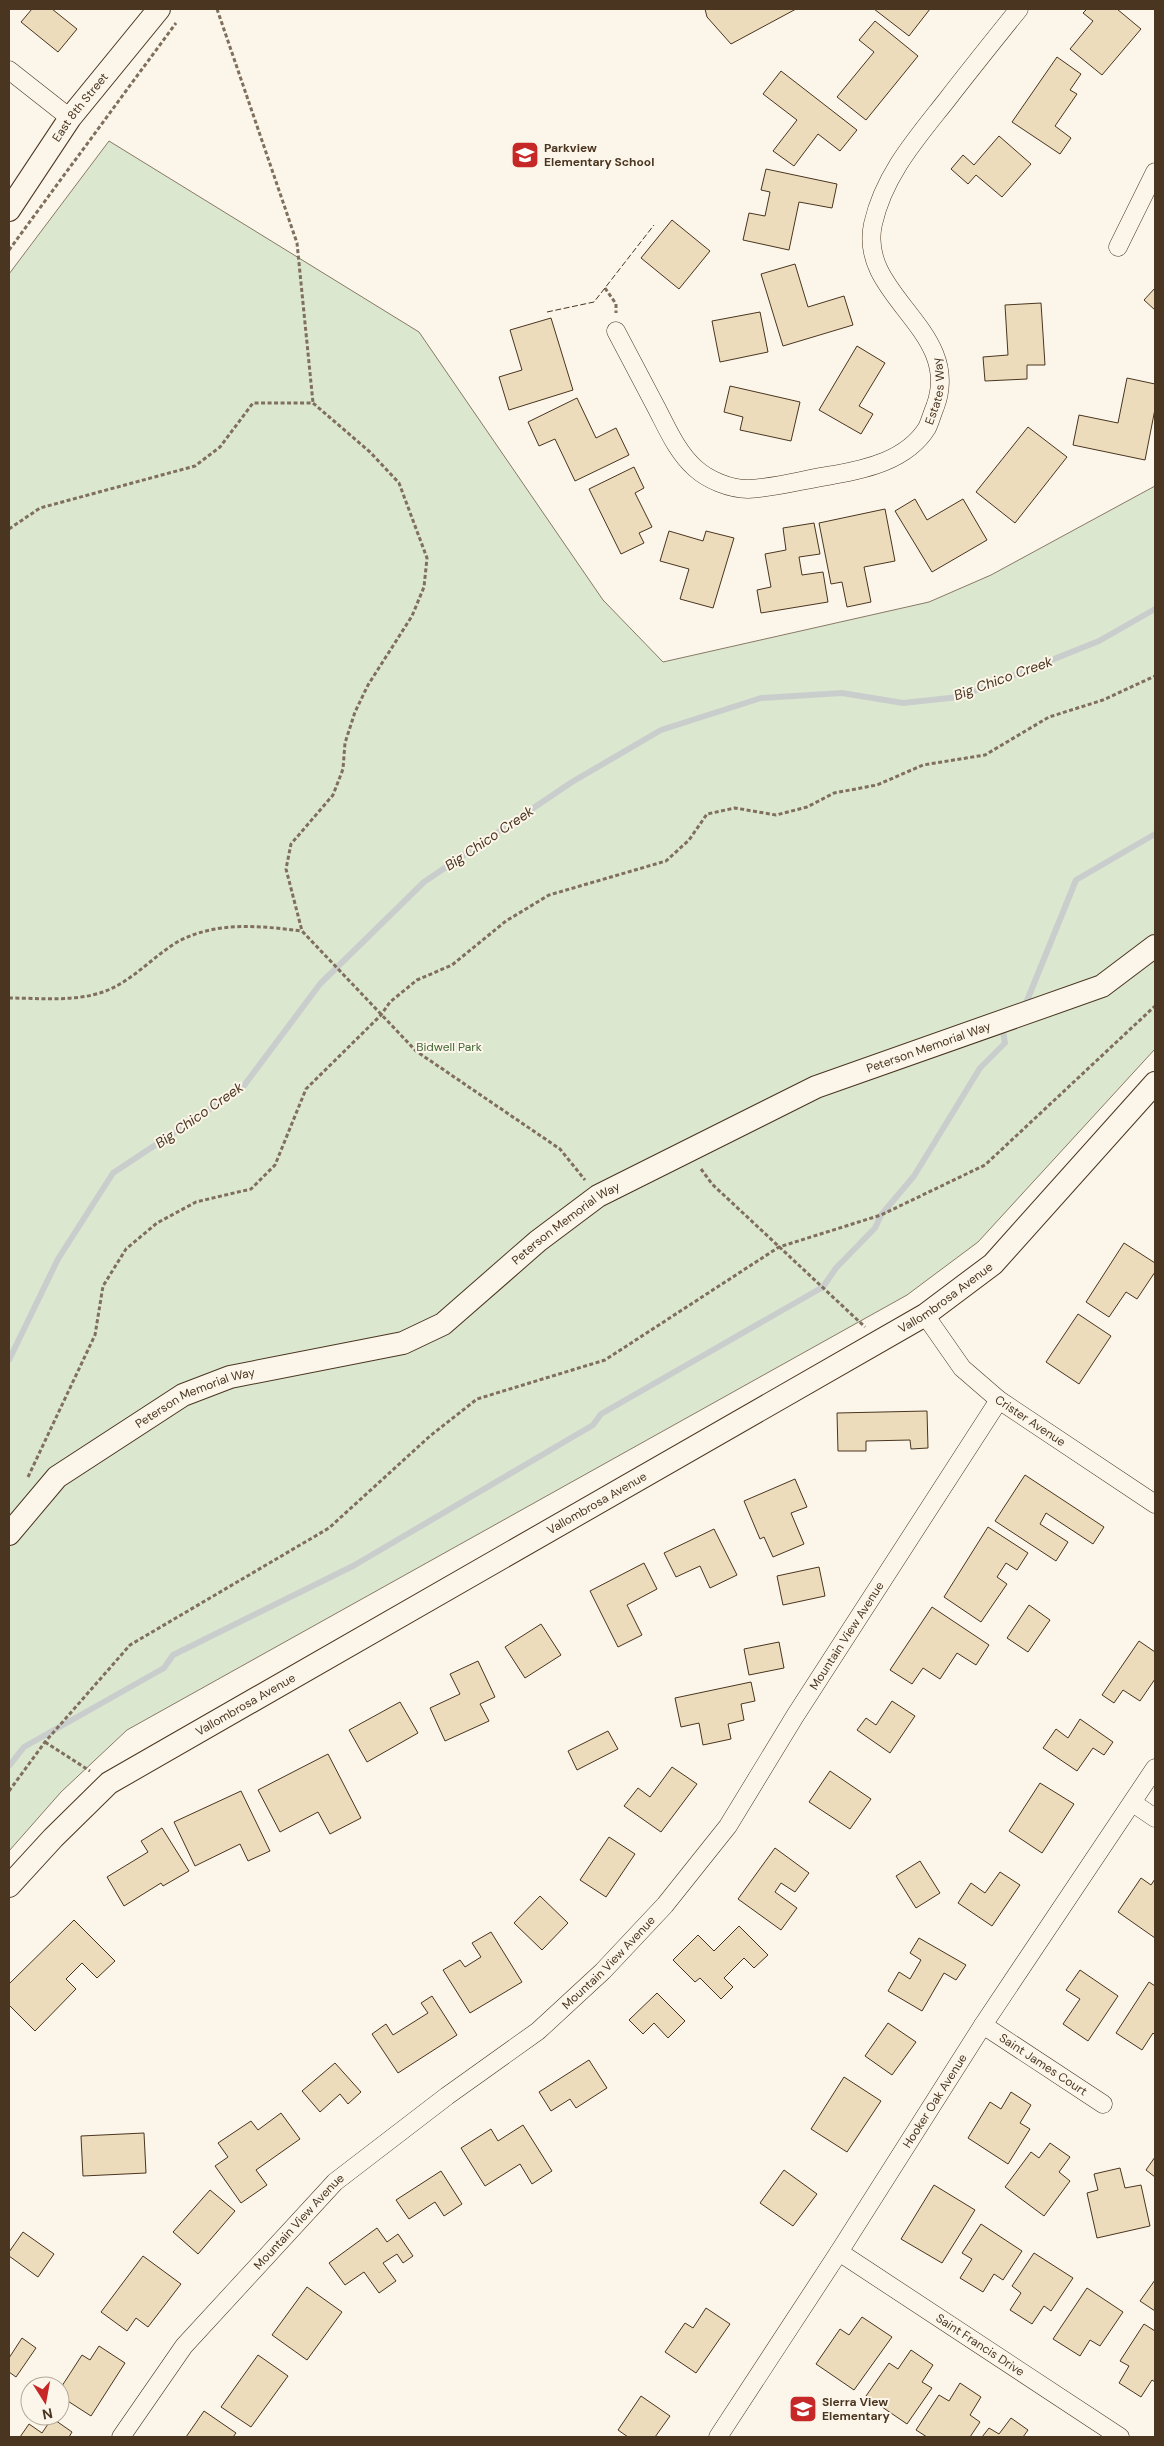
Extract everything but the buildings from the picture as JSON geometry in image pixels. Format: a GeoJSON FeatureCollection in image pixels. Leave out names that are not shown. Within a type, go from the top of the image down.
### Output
{"type":"FeatureCollection","features":[{"type":"Feature","properties":{"kind":"street","name":"Estates Way"},"geometry":{"type":"LineString","coordinates":[[616,331],[675,444],[695,468],[720,484],[747,489],[857,471],[910,449],[927,428],[938,399],[940,378],[936,355],[920,326],[891,291],[878,270],[872,244],[872,225],[882,195],[900,159],[1019,9]]}},
{"type":"Feature","properties":{"kind":"street","name":"East 8th Street"},"geometry":{"type":"LineString","coordinates":[[9,210],[70,118],[168,14]]}},
{"type":"Feature","properties":{"kind":"street"},"geometry":{"type":"LineString","coordinates":[[9,70],[70,118]]}},
{"type":"Feature","properties":{"kind":"street"},"geometry":{"type":"LineString","coordinates":[[1118,247],[1155,172]]}},
{"type":"Feature","properties":{"kind":"street","name":"Peterson Memorial Way"},"geometry":{"type":"LineString","coordinates":[[9,1534],[57,1477],[183,1395],[230,1377],[403,1343],[443,1324],[538,1241],[598,1196],[816,1087],[1102,986],[1155,946]]}},
{"type":"Feature","properties":{"kind":"street","name":"Vallombrosa Avenue"},"geometry":{"type":"LineString","coordinates":[[9,1886],[53,1838],[109,1784],[925,1315],[993,1264],[1155,1083]]}},
{"type":"Feature","properties":{"kind":"street","name":"Crister Avenue"},"geometry":{"type":"LineString","coordinates":[[925,1315],[962,1368],[999,1400],[1155,1504]]}},
{"type":"Feature","properties":{"kind":"street","name":"Mountain View Avenue"},"geometry":{"type":"LineString","coordinates":[[121,2437],[184,2346],[335,2182],[447,2096],[538,2031],[603,1972],[665,1904],[728,1826],[796,1716],[999,1400]]}},
{"type":"Feature","properties":{"kind":"street","name":"Hooker Oak Avenue"},"geometry":{"type":"LineString","coordinates":[[718,2437],[839,2252],[983,2025],[1155,1768]]}},
{"type":"Feature","properties":{"kind":"street"},"geometry":{"type":"LineString","coordinates":[[1133,1803],[1155,1818]]}},
{"type":"Feature","properties":{"kind":"street","name":"Saint James Court"},"geometry":{"type":"LineString","coordinates":[[983,2025],[1104,2104]]}},
{"type":"Feature","properties":{"kind":"street","name":"Saint Francis Drive"},"geometry":{"type":"LineString","coordinates":[[839,2252],[1120,2437]]}},
{"type":"Feature","properties":{"kind":"path"},"geometry":{"type":"LineString","coordinates":[[218,9],[297,243],[313,403]]}},
{"type":"Feature","properties":{"kind":"path"},"geometry":{"type":"LineString","coordinates":[[9,250],[174,28],[168,14]]}},
{"type":"Feature","properties":{"kind":"path"},"geometry":{"type":"LineString","coordinates":[[606,288],[616,304],[616,331]]}},
{"type":"Feature","properties":{"kind":"path"},"geometry":{"type":"LineString","coordinates":[[9,529],[40,508],[195,466],[220,447],[253,403],[313,403],[370,452],[400,483],[427,558],[424,587],[412,616],[368,685],[355,712],[345,743],[343,769],[333,795],[292,844],[286,869],[302,931],[416,1051],[560,1149],[598,1196]]}},
{"type":"Feature","properties":{"kind":"path"},"geometry":{"type":"LineString","coordinates":[[27,1481],[29,1472],[95,1335],[103,1286],[126,1249],[157,1223],[196,1202],[251,1188],[275,1165],[306,1089],[381,1015],[390,1002],[417,980],[452,965],[506,921],[549,895],[666,861],[689,840],[707,814],[735,808],[776,815],[807,807],[834,793],[877,785],[923,765],[984,755],[1049,717],[1103,700],[1155,676]]}},
{"type":"Feature","properties":{"kind":"path"},"geometry":{"type":"LineString","coordinates":[[9,998],[84,996],[104,992],[137,972],[180,941],[216,928],[256,925],[302,931]]}},
{"type":"Feature","properties":{"kind":"path"},"geometry":{"type":"LineString","coordinates":[[9,1791],[44,1742],[130,1646],[329,1528],[430,1436],[477,1399],[605,1360],[778,1247],[881,1215],[985,1165],[1155,1006]]}},
{"type":"Feature","properties":{"kind":"path"},"geometry":{"type":"LineString","coordinates":[[688,1150],[712,1184],[879,1342]]}},
{"type":"Feature","properties":{"kind":"path"},"geometry":{"type":"LineString","coordinates":[[44,1742],[109,1784]]}},
{"type":"Feature","properties":{"kind":"green space","name":"Bidwell Park"},"geometry":{"type":"Polygon","coordinates":[[[109,141],[419,332],[603,600],[663,662],[929,602],[991,575],[1155,486],[1155,1049],[978,1242],[907,1295],[127,1730],[61,1792],[9,1851],[9,274],[109,141]]]}},
{"type":"Feature","properties":{"kind":"waterway","name":"Big Chico Creek"},"geometry":{"type":"LineString","coordinates":[[9,1360],[58,1259],[113,1173],[243,1087],[320,984],[424,882],[572,782],[661,730],[761,698],[842,693],[903,703],[959,697],[1099,641],[1155,609]]}},
{"type":"Feature","properties":{"kind":"waterway"},"geometry":{"type":"LineString","coordinates":[[1024,1008],[1076,880],[1155,834]]}},
{"type":"Feature","properties":{"kind":"waterway"},"geometry":{"type":"LineString","coordinates":[[9,1766],[24,1747],[164,1668],[173,1655],[353,1566],[593,1425],[601,1414],[823,1287],[836,1268],[875,1228],[881,1215],[914,1176],[980,1068],[1005,1043],[1003,1032],[1008,1027]]}},
{"type":"Feature","properties":{"kind":"fence"},"geometry":{"type":"LineString","coordinates":[[547,312],[594,302],[654,225]]}},
{"type":"Feature","properties":{"kind":"place","name":"Parkview Elementary School"},"geometry":{"type":"Point","coordinates":[525,155]}},
{"type":"Feature","properties":{"kind":"place","name":"Sierra View Elementary"},"geometry":{"type":"Point","coordinates":[803,2409]}}]}
